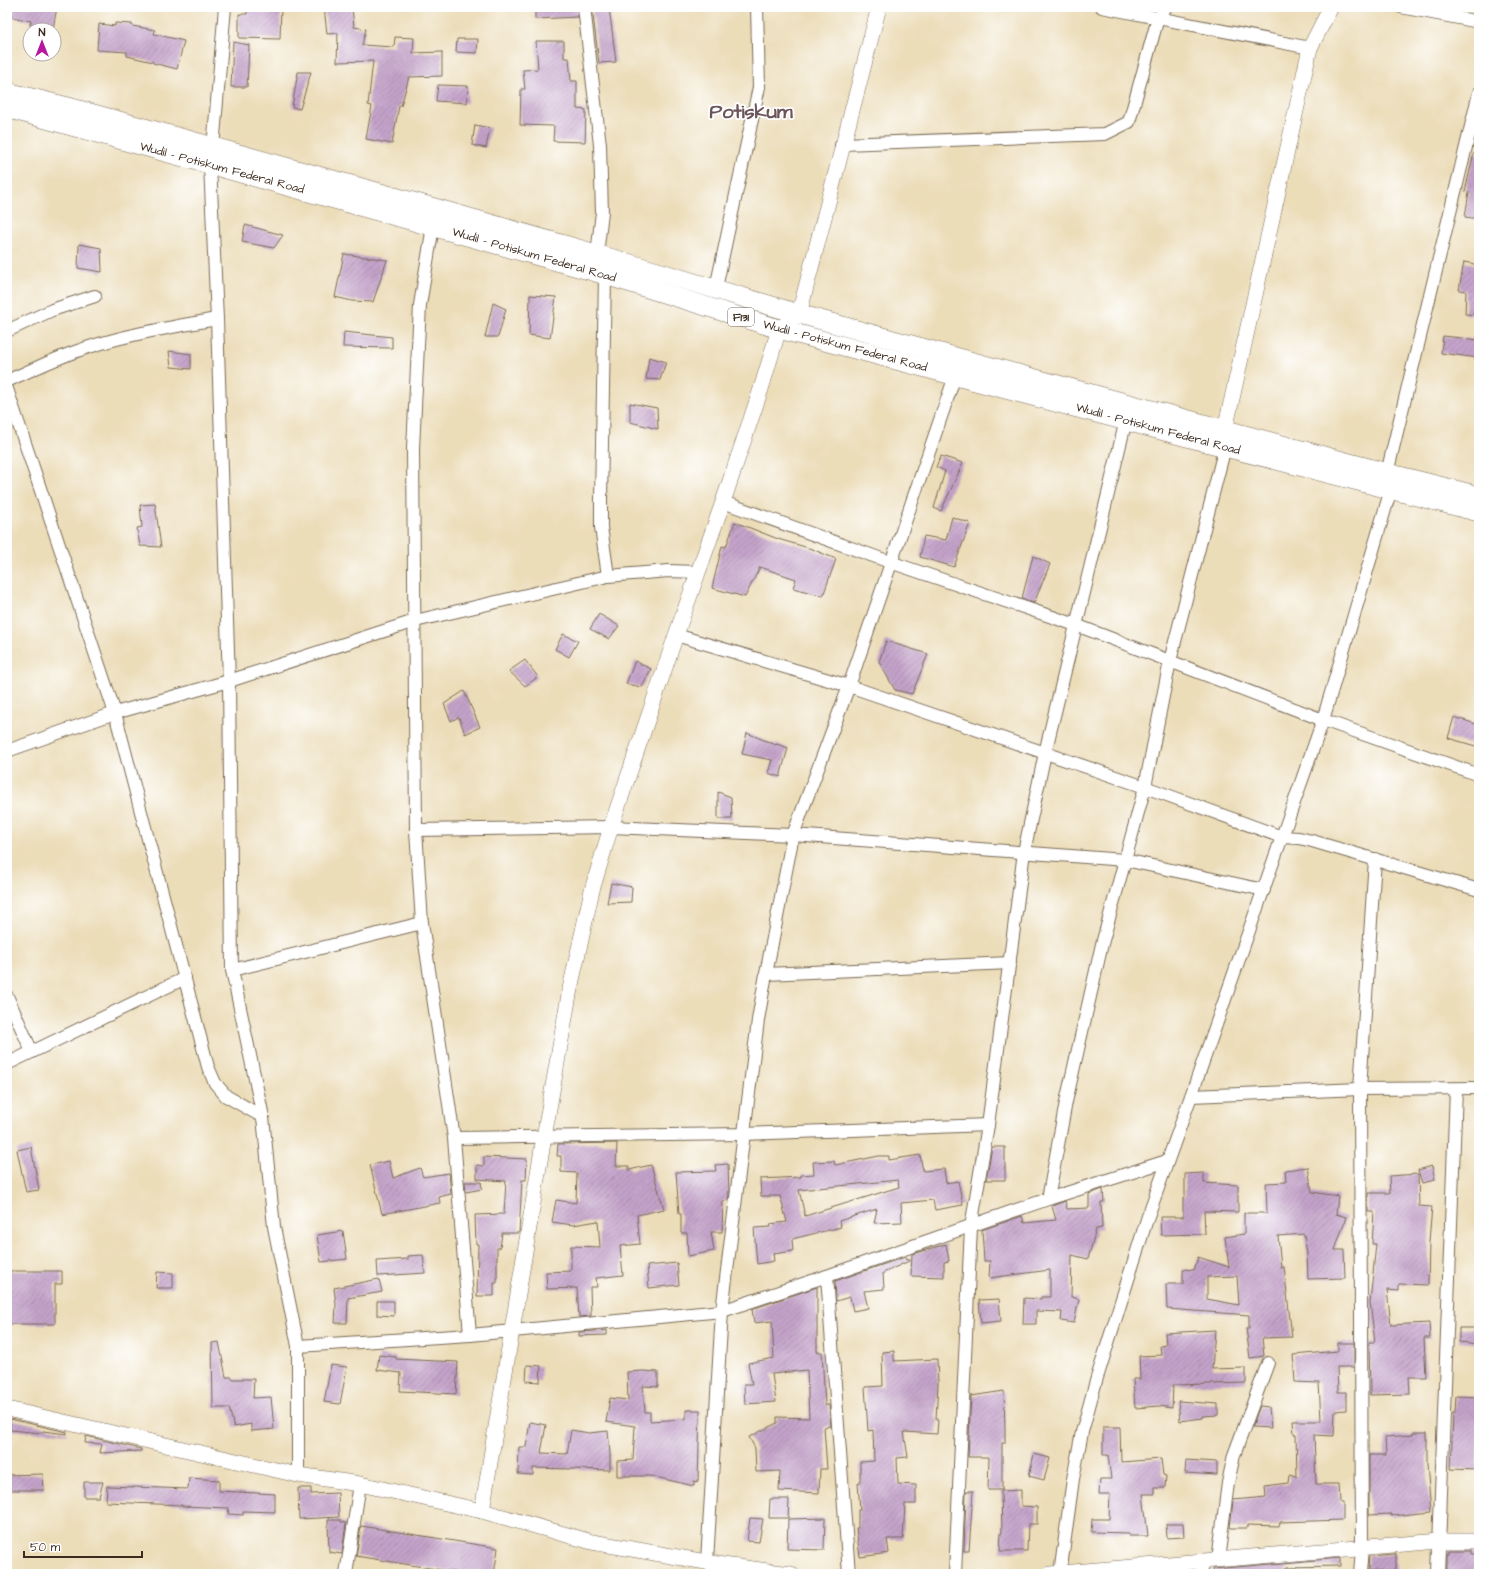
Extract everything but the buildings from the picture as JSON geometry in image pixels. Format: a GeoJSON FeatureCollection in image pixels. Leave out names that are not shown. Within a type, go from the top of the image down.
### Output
{"type":"FeatureCollection","features":[{"type":"Feature","properties":{"kind":"main road","name":"Wudil - Potiskum Federal Road"},"geometry":{"type":"LineString","coordinates":[[7,92],[68,107],[212,156],[432,226],[605,276],[779,329],[1126,420],[1225,439]]}},
{"type":"Feature","properties":{"kind":"main road","name":"Wudil - Potiskum Federal Road"},"geometry":{"type":"LineString","coordinates":[[7,108],[431,207],[716,288],[799,314],[1225,439],[1389,481],[1479,512]]}},
{"type":"Feature","properties":{"kind":"main road","name":"Wudil - Potiskum Federal Road"},"geometry":{"type":"LineString","coordinates":[[1389,481],[1479,496]]}},
{"type":"Feature","properties":{"kind":"street"},"geometry":{"type":"LineString","coordinates":[[226,7],[212,156],[229,681],[232,970],[263,1117],[274,1227],[298,1346],[298,1475]]}},
{"type":"Feature","properties":{"kind":"street"},"geometry":{"type":"LineString","coordinates":[[584,7],[600,145],[602,212],[597,254]]}},
{"type":"Feature","properties":{"kind":"street"},"geometry":{"type":"LineString","coordinates":[[716,288],[759,86],[757,7]]}},
{"type":"Feature","properties":{"kind":"street"},"geometry":{"type":"LineString","coordinates":[[482,1511],[570,989],[592,890],[611,827],[676,635],[724,502],[779,329],[799,314],[842,144],[880,7]]}},
{"type":"Feature","properties":{"kind":"street"},"geometry":{"type":"LineString","coordinates":[[1102,7],[1310,48]]}},
{"type":"Feature","properties":{"kind":"street"},"geometry":{"type":"LineString","coordinates":[[842,144],[1105,134],[1130,122],[1158,18],[1166,7]]}},
{"type":"Feature","properties":{"kind":"street"},"geometry":{"type":"LineString","coordinates":[[1048,1199],[1080,1037],[1102,944],[1145,787],[1170,661],[1225,439],[1310,48],[1331,7]]}},
{"type":"Feature","properties":{"kind":"street"},"geometry":{"type":"LineString","coordinates":[[1401,7],[1479,22]]}},
{"type":"Feature","properties":{"kind":"street"},"geometry":{"type":"LineString","coordinates":[[1479,93],[1389,481],[1324,720],[1167,1161],[1096,1381],[1082,1432],[1056,1574],[1208,1565],[1440,1541],[1479,1541]]}},
{"type":"Feature","properties":{"kind":"street"},"geometry":{"type":"LineString","coordinates":[[432,226],[420,305],[413,440],[416,830],[422,923],[454,1138],[470,1335]]}},
{"type":"Feature","properties":{"kind":"street"},"geometry":{"type":"LineString","coordinates":[[605,276],[601,500],[602,527],[608,576]]}},
{"type":"Feature","properties":{"kind":"street"},"geometry":{"type":"LineString","coordinates":[[7,331],[52,310],[96,296]]}},
{"type":"Feature","properties":{"kind":"street"},"geometry":{"type":"LineString","coordinates":[[7,381],[69,354],[93,346],[154,330],[217,318]]}},
{"type":"Feature","properties":{"kind":"street"},"geometry":{"type":"LineString","coordinates":[[707,1562],[722,1311],[752,1059],[766,974],[793,835],[849,686],[890,562],[955,376]]}},
{"type":"Feature","properties":{"kind":"street"},"geometry":{"type":"LineString","coordinates":[[7,388],[10,411],[115,713],[208,1067],[215,1083],[226,1096],[263,1117]]}},
{"type":"Feature","properties":{"kind":"street"},"geometry":{"type":"LineString","coordinates":[[955,1574],[971,1227],[988,1125],[1024,852],[1045,753],[1126,420]]}},
{"type":"Feature","properties":{"kind":"street"},"geometry":{"type":"LineString","coordinates":[[724,502],[890,562],[1076,625],[1324,720],[1479,775]]}},
{"type":"Feature","properties":{"kind":"street"},"geometry":{"type":"LineString","coordinates":[[7,751],[115,713],[229,681],[415,621],[608,576],[669,571],[698,572]]}},
{"type":"Feature","properties":{"kind":"street"},"geometry":{"type":"LineString","coordinates":[[676,635],[849,686],[1145,787],[1282,837],[1299,838],[1312,841],[1479,890]]}},
{"type":"Feature","properties":{"kind":"street"},"geometry":{"type":"LineString","coordinates":[[416,830],[611,827],[793,835],[1125,860],[1264,890]]}},
{"type":"Feature","properties":{"kind":"street"},"geometry":{"type":"LineString","coordinates":[[1360,1574],[1362,1548],[1360,1089],[1375,859]]}},
{"type":"Feature","properties":{"kind":"street"},"geometry":{"type":"LineString","coordinates":[[232,970],[422,923]]}},
{"type":"Feature","properties":{"kind":"street"},"geometry":{"type":"LineString","coordinates":[[766,974],[1010,963]]}},
{"type":"Feature","properties":{"kind":"street"},"geometry":{"type":"LineString","coordinates":[[7,1064],[185,978]]}},
{"type":"Feature","properties":{"kind":"street"},"geometry":{"type":"LineString","coordinates":[[7,996],[32,1052]]}},
{"type":"Feature","properties":{"kind":"street"},"geometry":{"type":"LineString","coordinates":[[1191,1096],[1360,1089],[1479,1088]]}},
{"type":"Feature","properties":{"kind":"street"},"geometry":{"type":"LineString","coordinates":[[1438,1574],[1456,1089]]}},
{"type":"Feature","properties":{"kind":"street"},"geometry":{"type":"LineString","coordinates":[[454,1138],[744,1134],[988,1125]]}},
{"type":"Feature","properties":{"kind":"street"},"geometry":{"type":"LineString","coordinates":[[298,1346],[470,1335],[722,1311],[971,1227],[1048,1199],[1167,1161]]}},
{"type":"Feature","properties":{"kind":"street"},"geometry":{"type":"LineString","coordinates":[[827,1276],[848,1574]]}},
{"type":"Feature","properties":{"kind":"street"},"geometry":{"type":"LineString","coordinates":[[1208,1565],[1234,1455],[1268,1363]]}},
{"type":"Feature","properties":{"kind":"street"},"geometry":{"type":"LineString","coordinates":[[7,1409],[298,1475],[360,1484],[482,1511],[592,1542],[707,1562],[723,1569],[792,1574]]}},
{"type":"Feature","properties":{"kind":"street"},"geometry":{"type":"LineString","coordinates":[[346,1574],[360,1484]]}},
{"type":"Feature","properties":{"kind":"district","name":"Potiskum"},"geometry":{"type":"Point","coordinates":[751,112]}}]}
